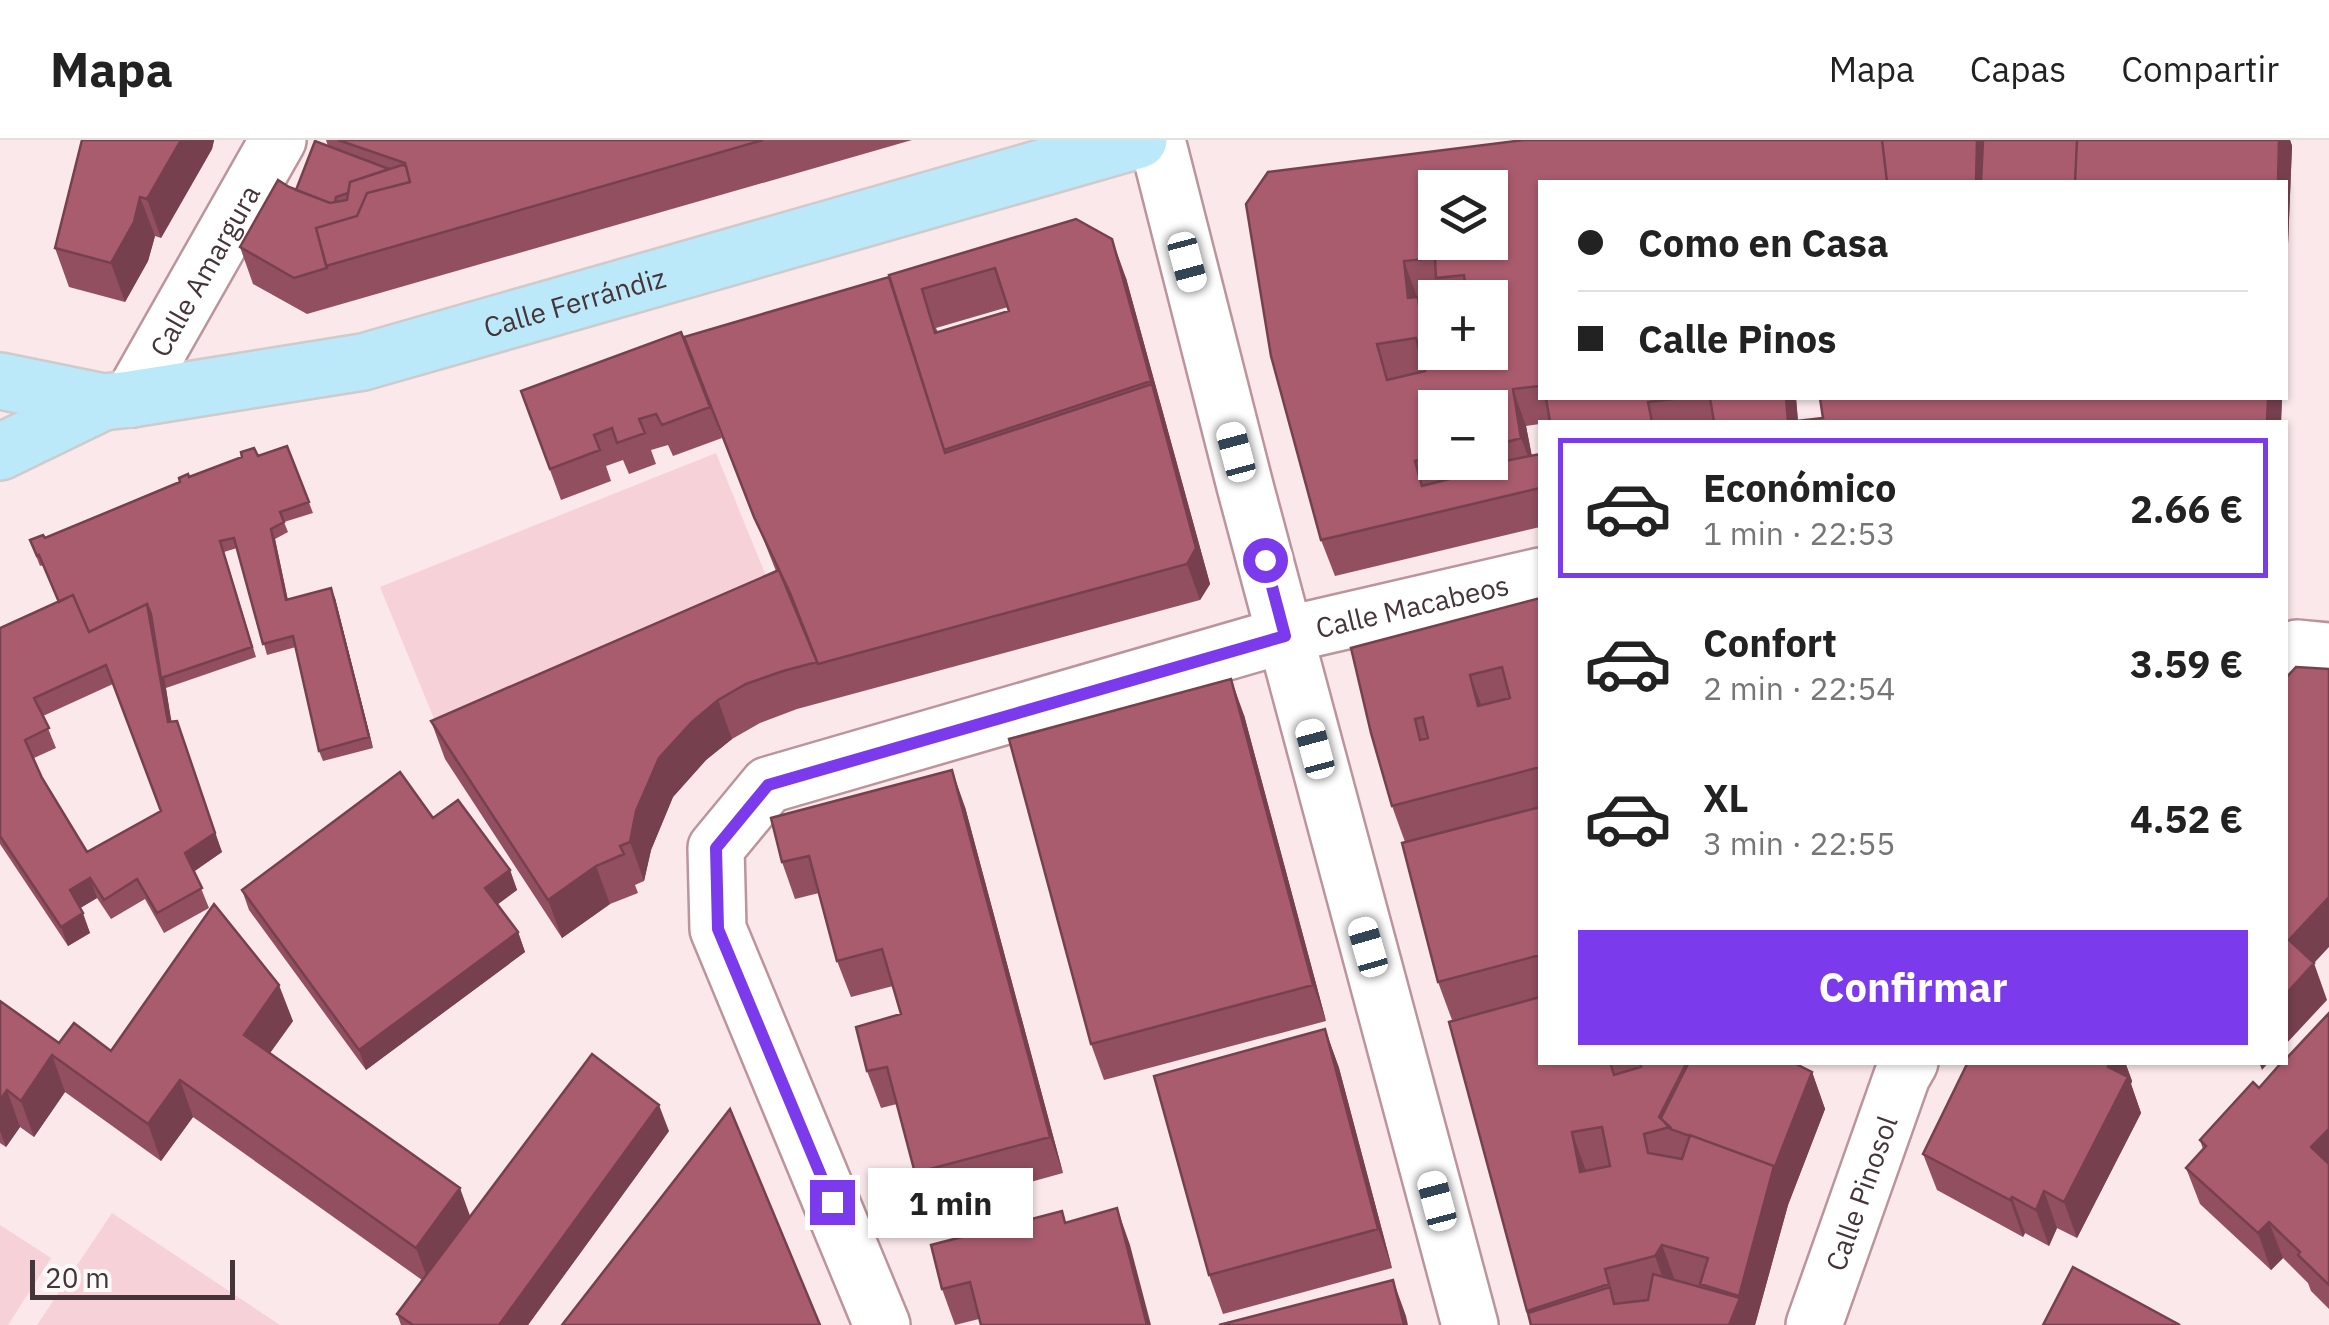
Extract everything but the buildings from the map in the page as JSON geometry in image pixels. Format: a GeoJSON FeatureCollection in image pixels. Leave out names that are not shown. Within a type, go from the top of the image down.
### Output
{"type":"FeatureCollection","features":[{"type":"Feature","properties":{"kind":"main road","name":"Calle Ferrándiz"},"geometry":{"type":"LineString","coordinates":[[0,381],[117,401],[363,362],[1138,140]]}},
{"type":"Feature","properties":{"kind":"main road"},"geometry":{"type":"LineString","coordinates":[[0,452],[117,401]]}},
{"type":"Feature","properties":{"kind":"street","name":"Calle Amargura"},"geometry":{"type":"LineString","coordinates":[[117,401],[278,140]]}},
{"type":"Feature","properties":{"kind":"street"},"geometry":{"type":"LineString","coordinates":[[1157,140],[1470,1325]]}},
{"type":"Feature","properties":{"kind":"street","name":"Calle Macabeos"},"geometry":{"type":"LineString","coordinates":[[882,1325],[718,929],[716,848],[768,785],[1285,636],[1538,576]]}},
{"type":"Feature","properties":{"kind":"street"},"geometry":{"type":"LineString","coordinates":[[2288,654],[2297,648],[2329,651]]}},
{"type":"Feature","properties":{"kind":"street","name":"Calle Pinosol"},"geometry":{"type":"LineString","coordinates":[[1814,1325],[1908,1065]]}},
{"type":"Feature","properties":{"kind":"shaded area"},"geometry":{"type":"Polygon","coordinates":[[[716,453],[779,608],[444,743],[380,587],[716,453]]]}},
{"type":"Feature","properties":{"kind":"shaded area"},"geometry":{"type":"Polygon","coordinates":[[[112,1213],[280,1325],[37,1325],[112,1213]]]}},
{"type":"Feature","properties":{"kind":"shaded area"},"geometry":{"type":"Polygon","coordinates":[[[0,1225],[51,1258],[8,1325],[0,1325],[0,1225]]]}},
{"type":"Feature","properties":{"kind":"route"},"geometry":{"type":"LineString","coordinates":[[832,1202],[718,929],[716,848],[768,785],[1285,636],[1265,560]]}}]}
